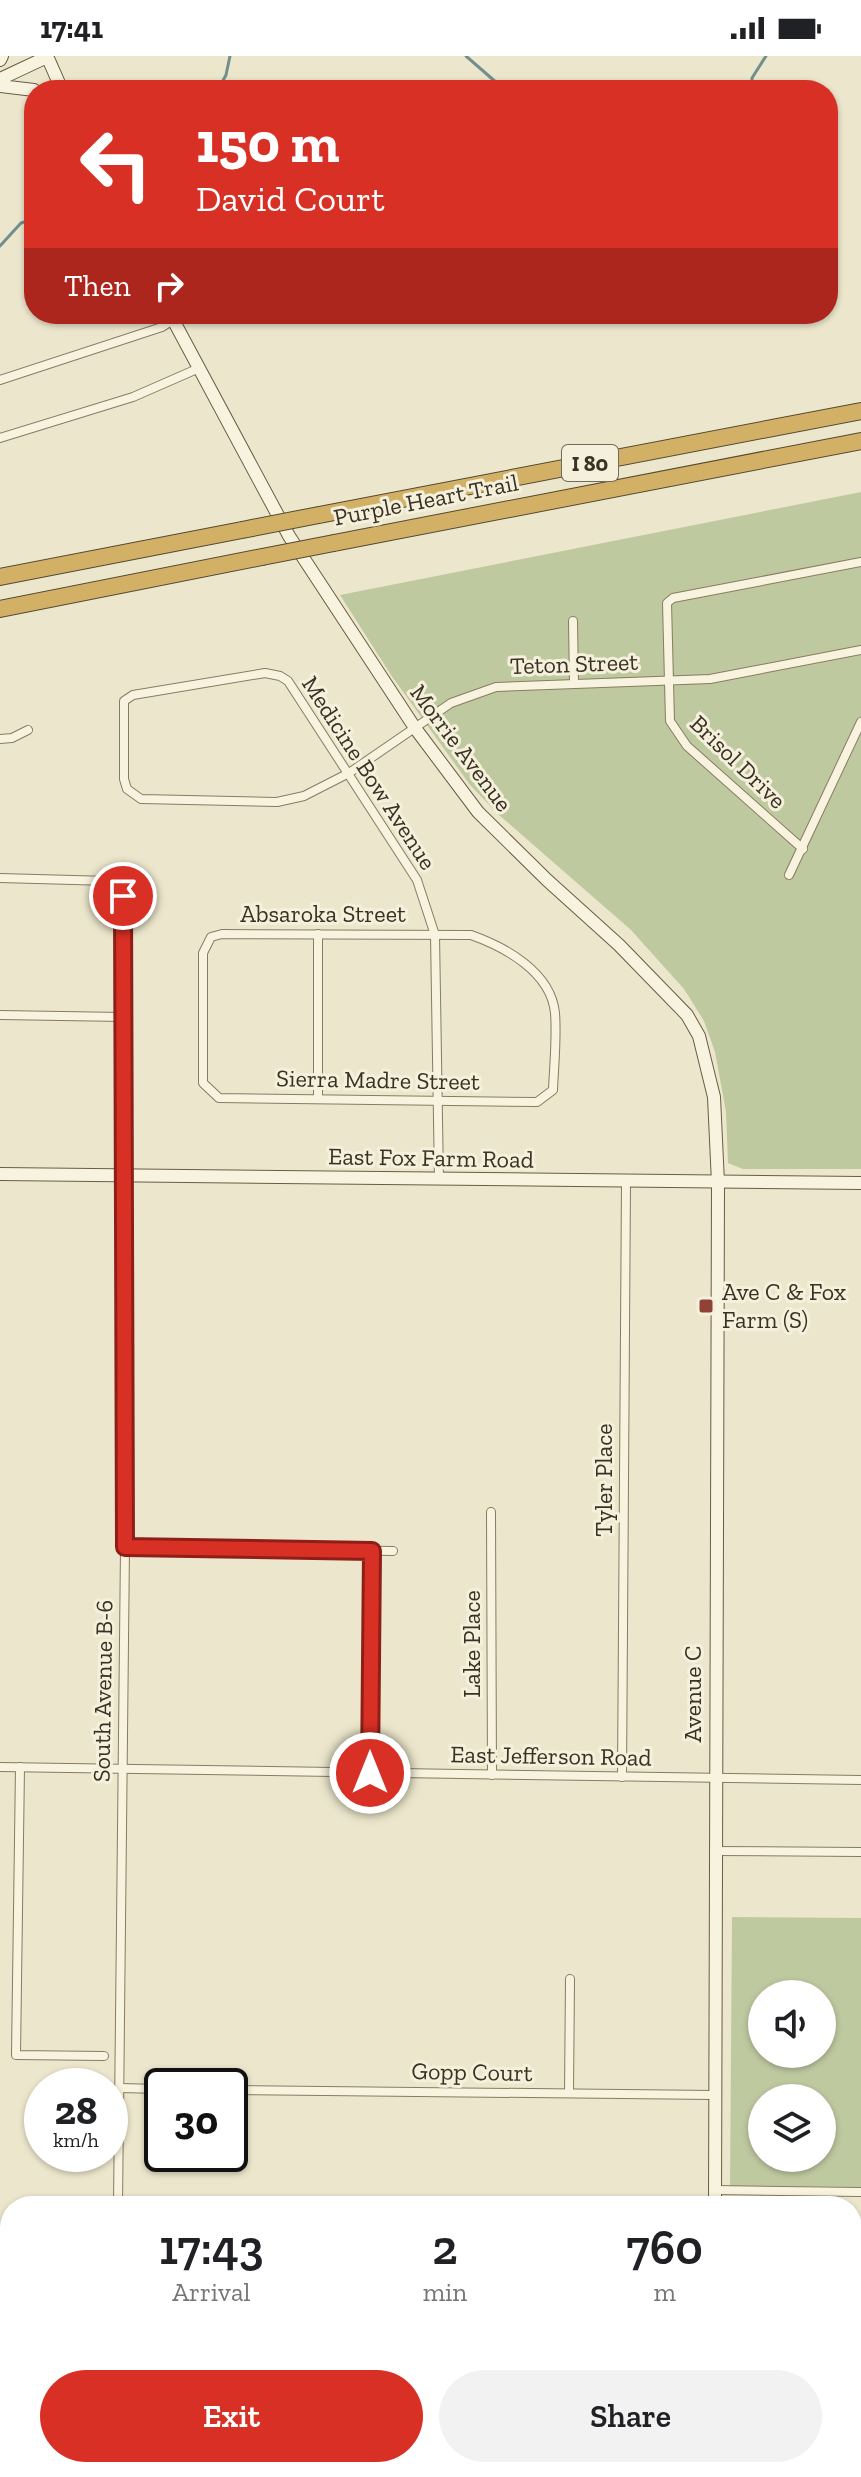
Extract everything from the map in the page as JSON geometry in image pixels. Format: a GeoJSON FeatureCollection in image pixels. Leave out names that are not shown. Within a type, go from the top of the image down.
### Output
{"type":"FeatureCollection","features":[{"type":"Feature","properties":{"kind":"highway","name":"Purple Heart Trail"},"geometry":{"type":"LineString","coordinates":[[0,577],[861,411]]}},
{"type":"Feature","properties":{"kind":"highway","name":"Purple Heart Trail"},"geometry":{"type":"LineString","coordinates":[[0,609],[861,441]]}},
{"type":"Feature","properties":{"kind":"main road"},"geometry":{"type":"LineString","coordinates":[[0,79],[47,57],[57,80]]}},
{"type":"Feature","properties":{"kind":"main road"},"geometry":{"type":"LineString","coordinates":[[0,86],[24,89]]}},
{"type":"Feature","properties":{"kind":"main road","name":"Morrie Avenue"},"geometry":{"type":"LineString","coordinates":[[174,324],[289,536],[415,728],[478,812],[619,945],[687,1015],[699,1036],[714,1097],[718,1183]]}},
{"type":"Feature","properties":{"kind":"main road","name":"East Fox Farm Road"},"geometry":{"type":"LineString","coordinates":[[0,1174],[861,1183]]}},
{"type":"Feature","properties":{"kind":"main road","name":"Avenue C"},"geometry":{"type":"LineString","coordinates":[[715,2196],[718,1183]]}},
{"type":"Feature","properties":{"kind":"street"},"geometry":{"type":"LineString","coordinates":[[0,380],[165,324]]}},
{"type":"Feature","properties":{"kind":"street"},"geometry":{"type":"LineString","coordinates":[[0,438],[133,397],[197,369]]}},
{"type":"Feature","properties":{"kind":"street","name":"Brisol Drive"},"geometry":{"type":"LineString","coordinates":[[803,849],[679,737],[670,721],[666,610],[670,600],[861,562]]}},
{"type":"Feature","properties":{"kind":"street"},"geometry":{"type":"LineString","coordinates":[[573,621],[574,683]]}},
{"type":"Feature","properties":{"kind":"street","name":"Teton Street"},"geometry":{"type":"LineString","coordinates":[[127,789],[141,799],[277,802],[304,796],[349,773],[451,703],[496,687],[719,677],[861,650]]}},
{"type":"Feature","properties":{"kind":"street","name":"Medicine Bow Avenue"},"geometry":{"type":"LineString","coordinates":[[127,789],[124,779],[124,701],[133,695],[265,673],[288,681],[417,880],[435,935],[439,1180]]}},
{"type":"Feature","properties":{"kind":"street"},"geometry":{"type":"LineString","coordinates":[[789,875],[861,722]]}},
{"type":"Feature","properties":{"kind":"street"},"geometry":{"type":"LineString","coordinates":[[0,739],[12,738],[28,730]]}},
{"type":"Feature","properties":{"kind":"street","name":"South Avenue B-6"},"geometry":{"type":"LineString","coordinates":[[0,878],[109,881],[117,886],[123,896],[125,1547],[119,2068]]}},
{"type":"Feature","properties":{"kind":"street","name":"Absaroka Street"},"geometry":{"type":"LineString","coordinates":[[219,1098],[203,1083],[203,953],[211,937],[222,934],[471,935],[513,953],[547,988],[555,1011],[553,1090],[537,1102]]}},
{"type":"Feature","properties":{"kind":"street"},"geometry":{"type":"LineString","coordinates":[[318,934],[318,1099]]}},
{"type":"Feature","properties":{"kind":"street"},"geometry":{"type":"LineString","coordinates":[[0,1015],[123,1017]]}},
{"type":"Feature","properties":{"kind":"street","name":"Sierra Madre Street"},"geometry":{"type":"LineString","coordinates":[[219,1098],[537,1102]]}},
{"type":"Feature","properties":{"kind":"street","name":"Tyler Place"},"geometry":{"type":"LineString","coordinates":[[622,1777],[626,1182]]}},
{"type":"Feature","properties":{"kind":"street","name":"Lake Place"},"geometry":{"type":"LineString","coordinates":[[491,1512],[492,1775]]}},
{"type":"Feature","properties":{"kind":"street"},"geometry":{"type":"LineString","coordinates":[[125,1547],[393,1551]]}},
{"type":"Feature","properties":{"kind":"street"},"geometry":{"type":"LineString","coordinates":[[370,1773],[372,1551]]}},
{"type":"Feature","properties":{"kind":"street","name":"East Jefferson Road"},"geometry":{"type":"LineString","coordinates":[[0,1767],[861,1780]]}},
{"type":"Feature","properties":{"kind":"street"},"geometry":{"type":"LineString","coordinates":[[20,1767],[16,2055],[104,2056]]}},
{"type":"Feature","properties":{"kind":"street"},"geometry":{"type":"LineString","coordinates":[[714,1851],[861,1852]]}},
{"type":"Feature","properties":{"kind":"street"},"geometry":{"type":"LineString","coordinates":[[569,2093],[570,1979]]}},
{"type":"Feature","properties":{"kind":"street","name":"Gopp Court"},"geometry":{"type":"LineString","coordinates":[[248,2090],[714,2095]]}},
{"type":"Feature","properties":{"kind":"street","name":"South Avenue B-6"},"geometry":{"type":"LineString","coordinates":[[118,2172],[118,2196]]}},
{"type":"Feature","properties":{"kind":"street"},"geometry":{"type":"LineString","coordinates":[[715,2190],[861,2192]]}},
{"type":"Feature","properties":{"kind":"green space"},"geometry":{"type":"Polygon","coordinates":[[[861,492],[861,1169],[743,1169],[728,1163],[726,1112],[715,1052],[704,1021],[684,989],[631,930],[499,815],[470,785],[391,675],[340,595],[861,492]]]}},
{"type":"Feature","properties":{"kind":"green space"},"geometry":{"type":"Polygon","coordinates":[[[732,1917],[861,1918],[861,2187],[730,2186],[732,1917]]]}},
{"type":"Feature","properties":{"kind":"waterway"},"geometry":{"type":"LineString","coordinates":[[223,80],[230,56]]}},
{"type":"Feature","properties":{"kind":"waterway"},"geometry":{"type":"LineString","coordinates":[[466,56],[494,80]]}},
{"type":"Feature","properties":{"kind":"waterway"},"geometry":{"type":"LineString","coordinates":[[752,80],[766,56]]}},
{"type":"Feature","properties":{"kind":"waterway"},"geometry":{"type":"LineString","coordinates":[[0,246],[24,222]]}},
{"type":"Feature","properties":{"kind":"place","name":"Ave C & Fox Farm (S)"},"geometry":{"type":"Point","coordinates":[706,1306]}},
{"type":"Feature","properties":{"kind":"route"},"geometry":{"type":"LineString","coordinates":[[123,896],[125,1547],[372,1551],[370,1773]]}}]}
